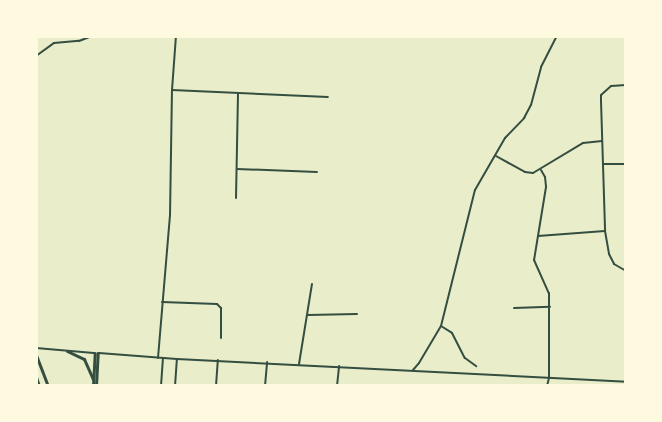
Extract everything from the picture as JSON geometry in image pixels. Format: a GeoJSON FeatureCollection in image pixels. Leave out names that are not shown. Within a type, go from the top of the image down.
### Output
{"type":"FeatureCollection","features":[{"type":"Feature","properties":{"kind":"highway"},"geometry":{"type":"LineString","coordinates":[[66,351],[84,359],[94,379]]}},
{"type":"Feature","properties":{"kind":"highway"},"geometry":{"type":"LineString","coordinates":[[94,386],[97,353]]}},
{"type":"Feature","properties":{"kind":"highway"},"geometry":{"type":"LineString","coordinates":[[94,386],[97,353]]}},
{"type":"Feature","properties":{"kind":"highway"},"geometry":{"type":"LineString","coordinates":[[37,356],[48,385]]}},
{"type":"Feature","properties":{"kind":"highway"},"geometry":{"type":"LineString","coordinates":[[36,377],[39,386]]}},
{"type":"Feature","properties":{"kind":"street"},"geometry":{"type":"LineString","coordinates":[[36,61],[37,56],[54,43],[79,41],[92,36]]}},
{"type":"Feature","properties":{"kind":"street"},"geometry":{"type":"LineString","coordinates":[[158,358],[170,216],[172,90],[176,36]]}},
{"type":"Feature","properties":{"kind":"street"},"geometry":{"type":"LineString","coordinates":[[413,370],[420,363],[441,326],[475,190],[505,138],[524,118],[531,105],[541,67],[557,36]]}},
{"type":"Feature","properties":{"kind":"street"},"geometry":{"type":"LineString","coordinates":[[626,85],[610,86],[602,95],[605,231],[609,254],[614,264],[626,271]]}},
{"type":"Feature","properties":{"kind":"street"},"geometry":{"type":"LineString","coordinates":[[172,90],[328,98]]}},
{"type":"Feature","properties":{"kind":"street"},"geometry":{"type":"LineString","coordinates":[[236,198],[238,94]]}},
{"type":"Feature","properties":{"kind":"street"},"geometry":{"type":"LineString","coordinates":[[496,156],[525,172],[534,173],[583,143],[602,141]]}},
{"type":"Feature","properties":{"kind":"street"},"geometry":{"type":"LineString","coordinates":[[603,164],[626,164]]}},
{"type":"Feature","properties":{"kind":"street"},"geometry":{"type":"LineString","coordinates":[[238,169],[317,172]]}},
{"type":"Feature","properties":{"kind":"street"},"geometry":{"type":"LineString","coordinates":[[540,170],[545,177],[546,187],[534,260],[546,285],[550,307],[549,378],[547,386]]}},
{"type":"Feature","properties":{"kind":"street"},"geometry":{"type":"LineString","coordinates":[[538,236],[605,231]]}},
{"type":"Feature","properties":{"kind":"street"},"geometry":{"type":"LineString","coordinates":[[299,364],[312,284]]}},
{"type":"Feature","properties":{"kind":"street"},"geometry":{"type":"LineString","coordinates":[[162,302],[217,304],[221,308],[221,338]]}},
{"type":"Feature","properties":{"kind":"street"},"geometry":{"type":"LineString","coordinates":[[514,308],[550,307]]}},
{"type":"Feature","properties":{"kind":"street"},"geometry":{"type":"LineString","coordinates":[[308,315],[357,314]]}},
{"type":"Feature","properties":{"kind":"street"},"geometry":{"type":"LineString","coordinates":[[441,326],[452,333],[464,358],[476,366]]}},
{"type":"Feature","properties":{"kind":"street"},"geometry":{"type":"LineString","coordinates":[[36,348],[177,360],[267,362],[625,382],[624,386]]}},
{"type":"Feature","properties":{"kind":"street"},"geometry":{"type":"LineString","coordinates":[[161,386],[163,359]]}},
{"type":"Feature","properties":{"kind":"street"},"geometry":{"type":"LineString","coordinates":[[175,386],[177,360]]}},
{"type":"Feature","properties":{"kind":"street"},"geometry":{"type":"LineString","coordinates":[[216,386],[218,360]]}},
{"type":"Feature","properties":{"kind":"street"},"geometry":{"type":"LineString","coordinates":[[265,386],[267,362]]}},
{"type":"Feature","properties":{"kind":"street"},"geometry":{"type":"LineString","coordinates":[[337,386],[339,366]]}}]}
